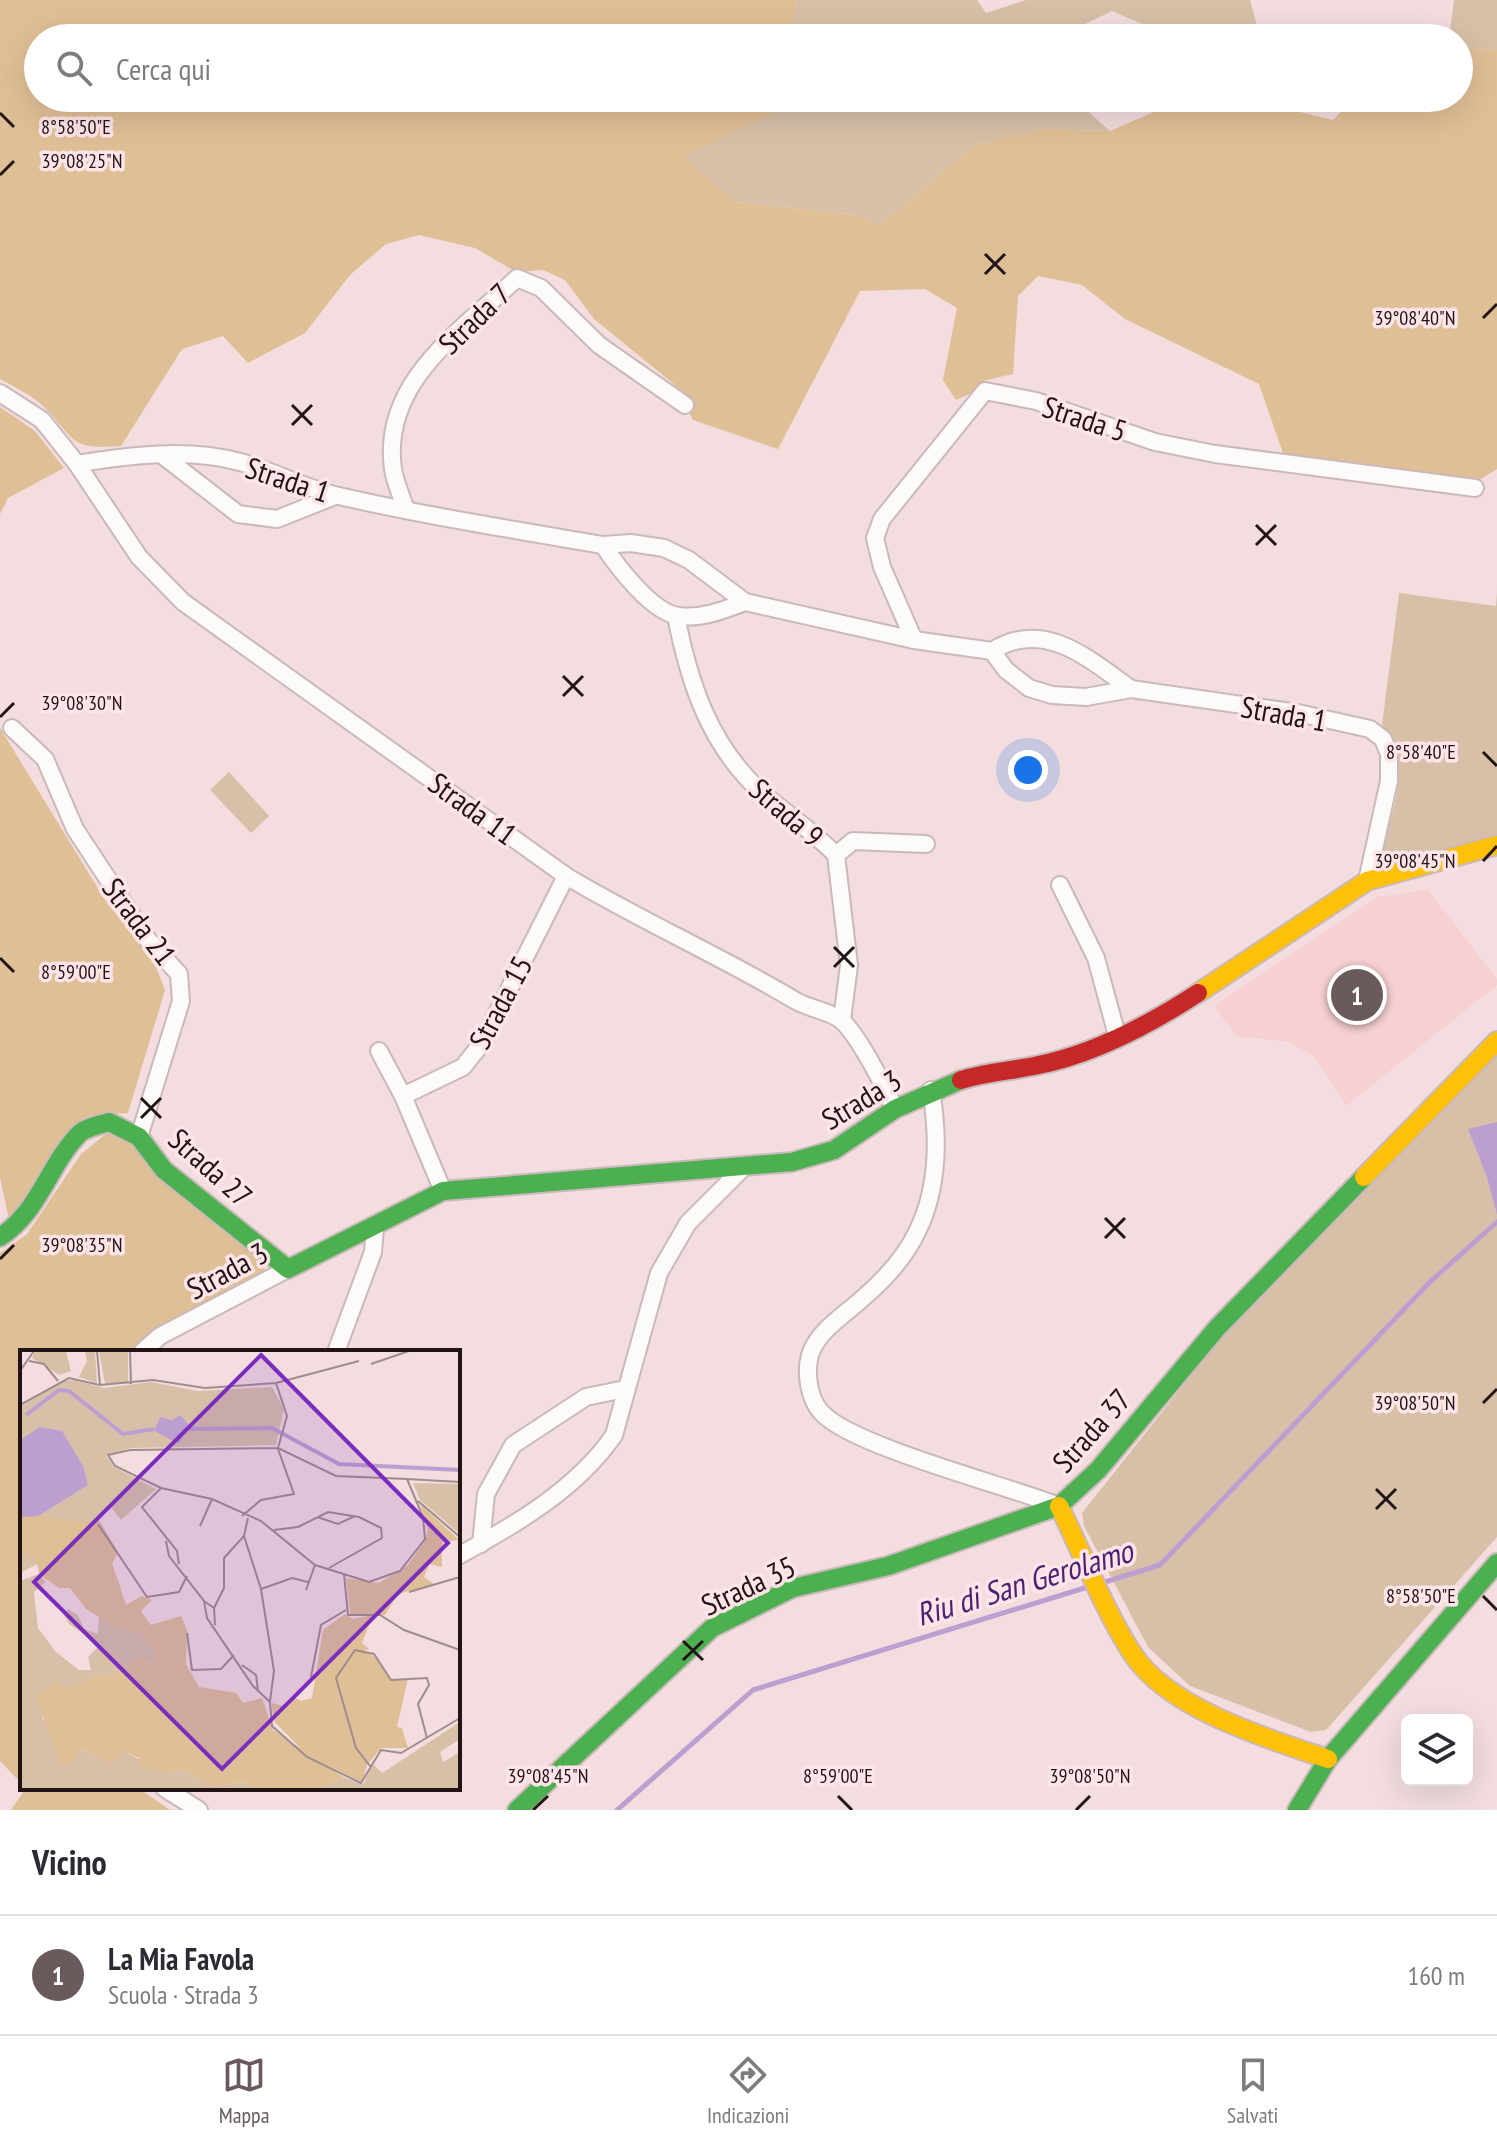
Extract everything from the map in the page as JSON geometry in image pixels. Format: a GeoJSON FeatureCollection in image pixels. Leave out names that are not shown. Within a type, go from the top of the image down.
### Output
{"type":"FeatureCollection","features":[{"type":"Feature","properties":{"kind":"street","name":"Strada 7"},"geometry":{"type":"LineString","coordinates":[[406,510],[393,470],[393,424],[403,395],[432,358],[517,278],[541,288],[599,345],[685,405]]}},
{"type":"Feature","properties":{"kind":"street","name":"Strada 5"},"geometry":{"type":"LineString","coordinates":[[914,640],[882,567],[875,538],[882,519],[985,391],[1036,401],[1155,442],[1215,454],[1475,488]]}},
{"type":"Feature","properties":{"kind":"street"},"geometry":{"type":"LineString","coordinates":[[0,393],[42,420],[77,464]]}},
{"type":"Feature","properties":{"kind":"street"},"geometry":{"type":"LineString","coordinates":[[162,455],[238,514],[277,519],[335,496]]}},
{"type":"Feature","properties":{"kind":"street","name":"Strada 1"},"geometry":{"type":"LineString","coordinates":[[77,464],[162,455],[240,462],[335,496],[603,545],[631,543],[664,548],[689,560],[745,602],[914,640],[992,651],[1007,642],[1028,637],[1061,643],[1083,653],[1131,689]]}},
{"type":"Feature","properties":{"kind":"street","name":"Strada 11"},"geometry":{"type":"LineString","coordinates":[[77,464],[139,557],[183,602],[566,876],[629,914],[756,975],[800,1003],[842,1020]]}},
{"type":"Feature","properties":{"kind":"street"},"geometry":{"type":"LineString","coordinates":[[603,545],[620,571],[651,601],[676,616],[705,616],[745,602]]}},
{"type":"Feature","properties":{"kind":"street","name":"Strada 9"},"geometry":{"type":"LineString","coordinates":[[676,616],[698,699],[713,735],[759,790],[836,855],[849,965],[842,1020]]}},
{"type":"Feature","properties":{"kind":"street","name":"Strada 1"},"geometry":{"type":"LineString","coordinates":[[992,651],[1006,670],[1029,688],[1052,695],[1086,697],[1131,689],[1298,713],[1370,729],[1383,739],[1389,754],[1389,781],[1367,881]]}},
{"type":"Feature","properties":{"kind":"street","name":"Strada 21"},"geometry":{"type":"LineString","coordinates":[[12,728],[45,759],[75,829],[148,940],[179,974],[181,1001],[139,1137]]}},
{"type":"Feature","properties":{"kind":"street"},"geometry":{"type":"LineString","coordinates":[[836,855],[853,841],[926,844]]}},
{"type":"Feature","properties":{"kind":"street","name":"Strada 3"},"geometry":{"type":"LineString","coordinates":[[144,1350],[160,1336],[443,1191],[792,1162],[834,1150],[895,1109],[931,1090],[992,1070],[1035,1066],[1118,1039],[1174,1009],[1367,881],[1497,845]]}},
{"type":"Feature","properties":{"kind":"street","name":"Strada 15"},"geometry":{"type":"LineString","coordinates":[[403,1096],[463,1067],[482,1043],[566,876]]}},
{"type":"Feature","properties":{"kind":"street"},"geometry":{"type":"LineString","coordinates":[[1060,885],[1096,958],[1118,1039]]}},
{"type":"Feature","properties":{"kind":"street"},"geometry":{"type":"LineString","coordinates":[[842,1020],[880,1077],[895,1109]]}},
{"type":"Feature","properties":{"kind":"street","name":"Strada 37"},"geometry":{"type":"LineString","coordinates":[[931,1090],[938,1129],[933,1187],[917,1233],[895,1266],[831,1325],[810,1354],[809,1390],[822,1413],[859,1437],[1059,1506],[1098,1470],[1217,1328],[1497,1041]]}},
{"type":"Feature","properties":{"kind":"street"},"geometry":{"type":"LineString","coordinates":[[379,1051],[403,1096],[443,1191]]}},
{"type":"Feature","properties":{"kind":"street","name":"Strada 27"},"geometry":{"type":"LineString","coordinates":[[0,1237],[17,1226],[38,1200],[63,1156],[82,1131],[109,1122],[139,1137],[164,1170],[288,1269]]}},
{"type":"Feature","properties":{"kind":"street"},"geometry":{"type":"LineString","coordinates":[[460,1555],[530,1514],[601,1454],[614,1435],[659,1273],[688,1223],[747,1164]]}},
{"type":"Feature","properties":{"kind":"street"},"geometry":{"type":"LineString","coordinates":[[337,1350],[373,1252],[375,1227]]}},
{"type":"Feature","properties":{"kind":"street"},"geometry":{"type":"LineString","coordinates":[[481,1544],[486,1494],[513,1445],[586,1397],[625,1389]]}},
{"type":"Feature","properties":{"kind":"street"},"geometry":{"type":"LineString","coordinates":[[1059,1506],[1133,1655],[1157,1681],[1186,1701],[1328,1759]]}},
{"type":"Feature","properties":{"kind":"street","name":"Strada 35"},"geometry":{"type":"LineString","coordinates":[[517,1810],[712,1628],[793,1588],[888,1566],[1027,1520],[1059,1506]]}},
{"type":"Feature","properties":{"kind":"street"},"geometry":{"type":"LineString","coordinates":[[1297,1810],[1328,1759],[1497,1563]]}},
{"type":"Feature","properties":{"kind":"street"},"geometry":{"type":"LineString","coordinates":[[167,1790],[199,1810]]}},
{"type":"Feature","properties":{"kind":"shaded area"},"geometry":{"type":"Polygon","coordinates":[[[0,0],[797,0],[793,24],[24,24],[24,112],[774,112],[684,157],[736,202],[857,215],[880,225],[976,144],[1041,129],[1110,131],[1154,112],[1300,112],[1333,120],[1341,112],[1473,112],[1473,48],[1497,50],[1497,469],[1473,484],[1284,456],[1259,384],[1125,319],[1082,285],[1038,276],[1018,296],[1013,374],[986,380],[971,393],[956,400],[943,380],[957,308],[925,289],[860,291],[778,449],[693,420],[675,385],[594,319],[565,280],[543,270],[516,272],[475,248],[419,235],[386,244],[350,275],[305,333],[248,363],[223,336],[182,349],[121,446],[82,444],[69,435],[39,402],[0,379],[0,0]]]}},
{"type":"Feature","properties":{"kind":"shaded area"},"geometry":{"type":"Polygon","coordinates":[[[797,0],[977,0],[986,13],[1026,0],[1250,0],[1257,24],[1143,24],[1112,11],[1085,24],[793,24],[797,0]]]}},
{"type":"Feature","properties":{"kind":"shaded area"},"geometry":{"type":"Polygon","coordinates":[[[1454,0],[1497,0],[1497,50],[1473,48],[1473,24],[1451,24],[1454,0]]]}},
{"type":"Feature","properties":{"kind":"shaded area"},"geometry":{"type":"Polygon","coordinates":[[[773,112],[1089,112],[1110,131],[1041,129],[976,144],[880,225],[857,215],[736,202],[683,157],[773,112]]]}},
{"type":"Feature","properties":{"kind":"shaded area"},"geometry":{"type":"Polygon","coordinates":[[[0,407],[35,431],[64,468],[8,498],[0,514],[0,407]]]}},
{"type":"Feature","properties":{"kind":"shaded area"},"geometry":{"type":"Polygon","coordinates":[[[1497,591],[1497,834],[1392,864],[1384,860],[1381,851],[1395,802],[1398,772],[1391,741],[1382,725],[1399,593],[1496,606],[1497,591]]]}},
{"type":"Feature","properties":{"kind":"shaded area"},"geometry":{"type":"Polygon","coordinates":[[[0,728],[105,900],[153,960],[165,990],[128,1113],[100,1117],[65,1135],[9,1220],[0,1177],[0,728]]]}},
{"type":"Feature","properties":{"kind":"shaded area"},"geometry":{"type":"Polygon","coordinates":[[[229,772],[269,816],[251,833],[210,790],[229,772]]]}},
{"type":"Feature","properties":{"kind":"shaded area"},"geometry":{"type":"Polygon","coordinates":[[[1428,890],[1497,979],[1497,985],[1346,1106],[1314,1056],[1289,1042],[1236,1036],[1214,1006],[1376,897],[1428,890]]]}},
{"type":"Feature","properties":{"kind":"shaded area"},"geometry":{"type":"Polygon","coordinates":[[[1497,1055],[1497,1537],[1326,1730],[1311,1732],[1190,1686],[1148,1647],[1084,1526],[1082,1513],[1220,1339],[1497,1055]]]}},
{"type":"Feature","properties":{"kind":"shaded area"},"geometry":{"type":"Polygon","coordinates":[[[1497,1122],[1497,1215],[1487,1177],[1468,1129],[1497,1122]]]}},
{"type":"Feature","properties":{"kind":"shaded area"},"geometry":{"type":"Polygon","coordinates":[[[107,1133],[119,1135],[265,1262],[264,1278],[157,1331],[135,1350],[20,1350],[20,1782],[0,1761],[0,1253],[27,1234],[81,1154],[107,1133]]]}},
{"type":"Feature","properties":{"kind":"shaded area"},"geometry":{"type":"Polygon","coordinates":[[[25,1790],[141,1790],[170,1810],[11,1810],[25,1790]]]}},
{"type":"Feature","properties":{"kind":"waterway","name":"Riu di San Gerolamo"},"geometry":{"type":"LineString","coordinates":[[1105,1582],[1160,1565],[1431,1281],[1497,1222]]}},
{"type":"Feature","properties":{"kind":"waterway","name":"Riu di San Gerolamo"},"geometry":{"type":"LineString","coordinates":[[617,1810],[753,1690],[1091,1586]]}},
{"type":"Feature","properties":{"kind":"traffic: fast"},"geometry":{"type":"LineString","coordinates":[[0,1237],[25,1214],[80,1133],[109,1122],[139,1137],[164,1170],[288,1269],[443,1191],[792,1162],[834,1150],[895,1109],[961,1080]]}},
{"type":"Feature","properties":{"kind":"traffic: fast"},"geometry":{"type":"LineString","coordinates":[[517,1810],[712,1628],[793,1588],[888,1566],[1059,1506],[1098,1470],[1217,1328],[1364,1177]]}},
{"type":"Feature","properties":{"kind":"traffic: fast"},"geometry":{"type":"LineString","coordinates":[[1297,1810],[1328,1759],[1497,1563]]}},
{"type":"Feature","properties":{"kind":"traffic: slow"},"geometry":{"type":"LineString","coordinates":[[1198,993],[1367,881],[1497,845]]}},
{"type":"Feature","properties":{"kind":"traffic: slow"},"geometry":{"type":"LineString","coordinates":[[1364,1177],[1497,1041]]}},
{"type":"Feature","properties":{"kind":"traffic: slow"},"geometry":{"type":"LineString","coordinates":[[1059,1506],[1112,1618],[1132,1653],[1148,1673],[1169,1690],[1221,1720],[1328,1759]]}},
{"type":"Feature","properties":{"kind":"traffic: jam"},"geometry":{"type":"LineString","coordinates":[[961,1080],[1056,1061],[1099,1047],[1198,993]]}},
{"type":"Feature","properties":{"kind":"place","name":"La Mia Favola"},"geometry":{"type":"Point","coordinates":[1357,995]}}]}
